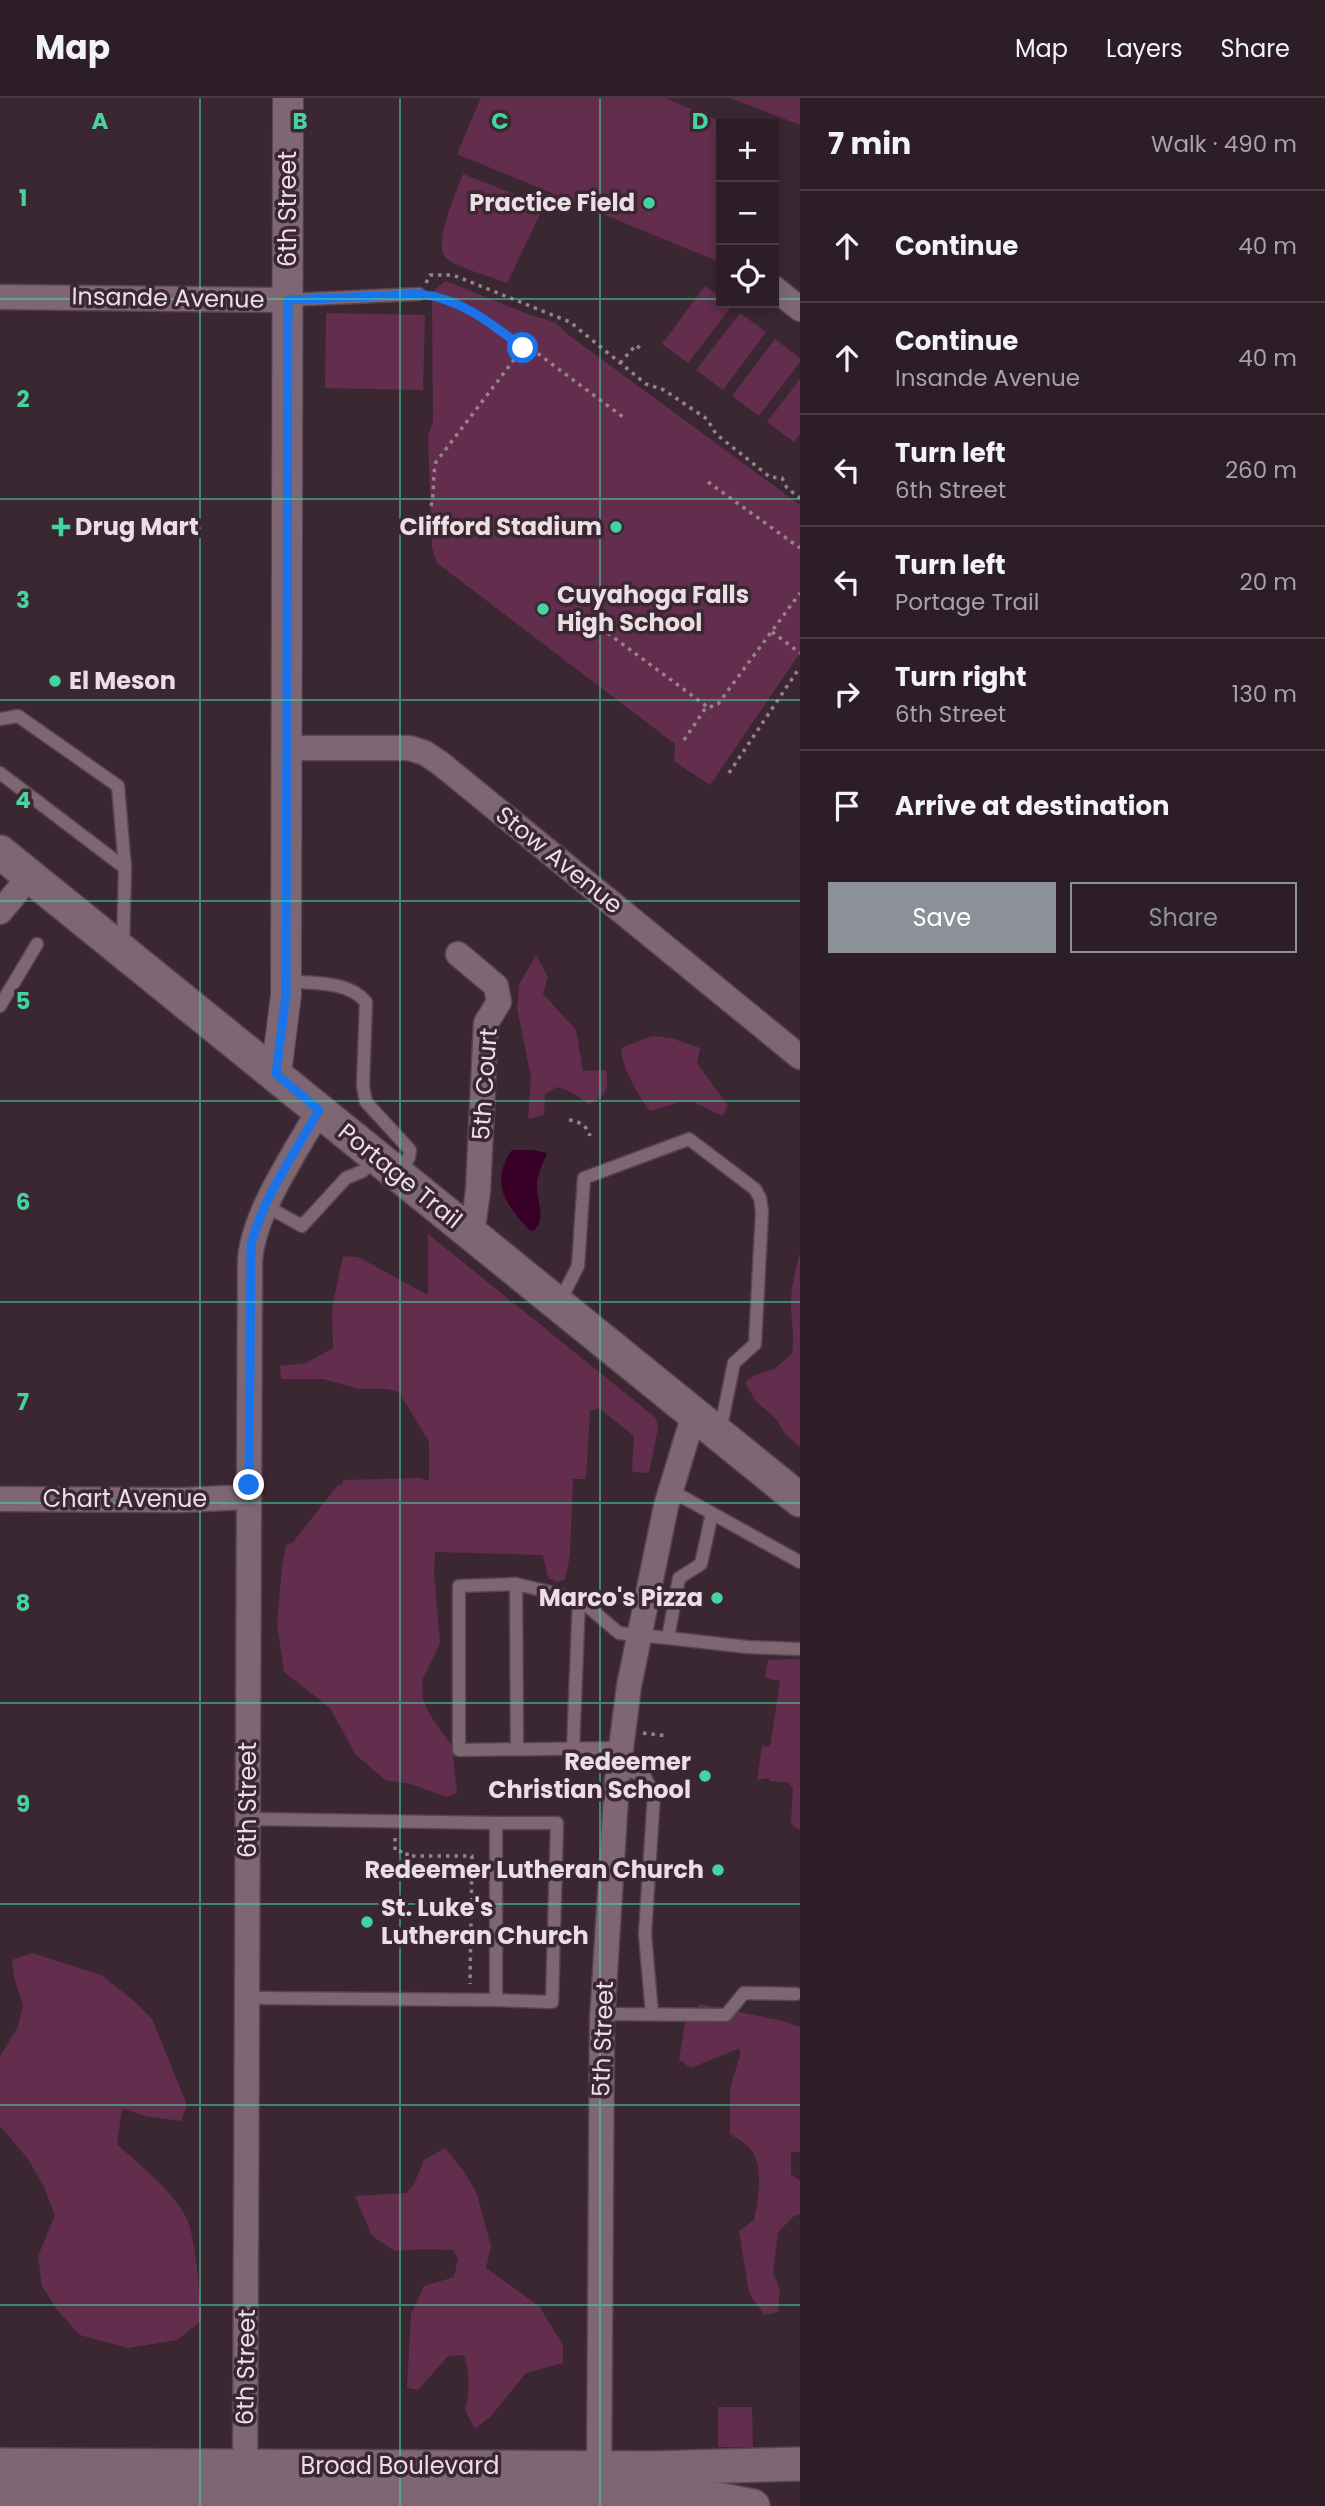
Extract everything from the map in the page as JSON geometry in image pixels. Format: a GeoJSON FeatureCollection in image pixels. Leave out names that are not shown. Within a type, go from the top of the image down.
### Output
{"type":"FeatureCollection","features":[{"type":"Feature","properties":{"kind":"main road","name":"Portage Trail"},"geometry":{"type":"LineString","coordinates":[[0,852],[800,1500]]}},
{"type":"Feature","properties":{"kind":"main road","name":"Broad Boulevard"},"geometry":{"type":"LineString","coordinates":[[599,2489],[729,2467],[800,2464]]}},
{"type":"Feature","properties":{"kind":"main road","name":"Broad Boulevard"},"geometry":{"type":"LineString","coordinates":[[0,2465],[245,2488]]}},
{"type":"Feature","properties":{"kind":"main road","name":"Broad Boulevard"},"geometry":{"type":"LineString","coordinates":[[0,2494],[245,2488],[599,2489],[694,2497],[753,2506]]}},
{"type":"Feature","properties":{"kind":"street","name":"6th Street"},"geometry":{"type":"LineString","coordinates":[[276,1074],[286,981],[288,98]]}},
{"type":"Feature","properties":{"kind":"street"},"geometry":{"type":"LineString","coordinates":[[779,292],[800,309]]}},
{"type":"Feature","properties":{"kind":"street","name":"Insande Avenue"},"geometry":{"type":"LineString","coordinates":[[0,297],[288,300]]}},
{"type":"Feature","properties":{"kind":"street","name":"Stow Avenue"},"geometry":{"type":"LineString","coordinates":[[286,748],[409,748],[425,753],[800,1057]]}},
{"type":"Feature","properties":{"kind":"street"},"geometry":{"type":"LineString","coordinates":[[0,912],[30,876]]}},
{"type":"Feature","properties":{"kind":"street","name":"5th Court"},"geometry":{"type":"LineString","coordinates":[[458,954],[496,986],[499,1002],[486,1023],[478,1191],[472,1234]]}},
{"type":"Feature","properties":{"kind":"street","name":"6th Street"},"geometry":{"type":"LineString","coordinates":[[245,2488],[250,1260],[255,1229],[319,1110]]}},
{"type":"Feature","properties":{"kind":"street","name":"5th Street"},"geometry":{"type":"LineString","coordinates":[[599,2489],[603,2014],[620,1759],[629,1686],[670,1490],[706,1424]]}},
{"type":"Feature","properties":{"kind":"street","name":"Chart Avenue"},"geometry":{"type":"LineString","coordinates":[[0,1499],[182,1500],[249,1497]]}},
{"type":"Feature","properties":{"kind":"lane","name":"Insande Avenue"},"geometry":{"type":"LineString","coordinates":[[288,300],[419,294]]}},
{"type":"Feature","properties":{"kind":"lane"},"geometry":{"type":"LineString","coordinates":[[0,719],[18,716],[118,786],[125,868],[123,950]]}},
{"type":"Feature","properties":{"kind":"lane"},"geometry":{"type":"LineString","coordinates":[[0,773],[125,868]]}},
{"type":"Feature","properties":{"kind":"lane"},"geometry":{"type":"LineString","coordinates":[[0,1006],[37,944]]}},
{"type":"Feature","properties":{"kind":"lane"},"geometry":{"type":"LineString","coordinates":[[266,1206],[302,1226],[346,1178],[409,1157],[410,1150],[366,1102],[363,1086],[366,1002],[357,991],[341,986],[286,981]]}},
{"type":"Feature","properties":{"kind":"lane"},"geometry":{"type":"LineString","coordinates":[[558,1303],[578,1266],[584,1178],[689,1139],[755,1189],[760,1198],[762,1212],[755,1344],[734,1363],[706,1424]]}},
{"type":"Feature","properties":{"kind":"lane"},"geometry":{"type":"LineString","coordinates":[[670,1490],[800,1562]]}},
{"type":"Feature","properties":{"kind":"lane"},"geometry":{"type":"LineString","coordinates":[[668,1638],[679,1578],[701,1564],[712,1513]]}},
{"type":"Feature","properties":{"kind":"lane"},"geometry":{"type":"LineString","coordinates":[[653,1570],[679,1578]]}},
{"type":"Feature","properties":{"kind":"lane"},"geometry":{"type":"LineString","coordinates":[[652,2014],[645,1934],[654,1794],[644,1775],[620,1759],[573,1749],[459,1750],[459,1586],[516,1584],[579,1599],[619,1633],[747,1647],[800,1649]]}},
{"type":"Feature","properties":{"kind":"lane"},"geometry":{"type":"LineString","coordinates":[[516,1584],[517,1749]]}},
{"type":"Feature","properties":{"kind":"lane"},"geometry":{"type":"LineString","coordinates":[[573,1749],[579,1599]]}},
{"type":"Feature","properties":{"kind":"lane"},"geometry":{"type":"LineString","coordinates":[[248,1819],[557,1823],[552,2002],[248,1998]]}},
{"type":"Feature","properties":{"kind":"lane"},"geometry":{"type":"LineString","coordinates":[[496,1823],[496,2000]]}},
{"type":"Feature","properties":{"kind":"lane"},"geometry":{"type":"LineString","coordinates":[[603,2014],[726,2015],[744,1993],[796,1994]]}},
{"type":"Feature","properties":{"kind":"path"},"geometry":{"type":"LineString","coordinates":[[623,417],[486,319],[441,296],[419,294],[430,275],[453,275],[570,322],[646,384],[664,390],[707,419],[716,434],[770,477],[782,478],[786,488],[800,498]]}},
{"type":"Feature","properties":{"kind":"path"},"geometry":{"type":"LineString","coordinates":[[620,363],[636,345],[642,350]]}},
{"type":"Feature","properties":{"kind":"path"},"geometry":{"type":"LineString","coordinates":[[431,506],[436,462],[523,348]]}},
{"type":"Feature","properties":{"kind":"path"},"geometry":{"type":"LineString","coordinates":[[708,482],[800,548]]}},
{"type":"Feature","properties":{"kind":"path"},"geometry":{"type":"LineString","coordinates":[[684,740],[705,709],[718,704],[800,593]]}},
{"type":"Feature","properties":{"kind":"path"},"geometry":{"type":"LineString","coordinates":[[594,623],[709,708]]}},
{"type":"Feature","properties":{"kind":"path"},"geometry":{"type":"LineString","coordinates":[[772,632],[800,653]]}},
{"type":"Feature","properties":{"kind":"path"},"geometry":{"type":"LineString","coordinates":[[729,773],[800,667]]}},
{"type":"Feature","properties":{"kind":"path"},"geometry":{"type":"LineString","coordinates":[[569,1120],[580,1122],[588,1129],[590,1136]]}},
{"type":"Feature","properties":{"kind":"path"},"geometry":{"type":"LineString","coordinates":[[640,1733],[668,1736]]}},
{"type":"Feature","properties":{"kind":"path"},"geometry":{"type":"LineString","coordinates":[[395,1830],[395,1851],[407,1852],[407,1856],[472,1856],[470,1986]]}},
{"type":"Feature","properties":{"kind":"shaded area","name":"Practice Field"},"geometry":{"type":"Polygon","coordinates":[[[481,98],[665,98],[716,119],[716,261],[457,154],[481,98]]]}},
{"type":"Feature","properties":{"kind":"shaded area"},"geometry":{"type":"Polygon","coordinates":[[[731,98],[800,98],[800,125],[731,98]]]}},
{"type":"Feature","properties":{"kind":"shaded area"},"geometry":{"type":"Polygon","coordinates":[[[463,174],[544,206],[507,283],[457,265],[446,258],[442,251],[447,218],[463,174]]]}},
{"type":"Feature","properties":{"kind":"shaded area","name":"Clifford Stadium"},"geometry":{"type":"Polygon","coordinates":[[[446,281],[533,316],[555,322],[570,336],[800,505],[800,653],[710,785],[674,761],[675,744],[437,563],[432,548],[428,436],[433,421],[432,292],[446,281]]]}},
{"type":"Feature","properties":{"kind":"shaded area"},"geometry":{"type":"Polygon","coordinates":[[[705,286],[716,294],[716,308],[730,308],[688,363],[662,344],[705,286]]]}},
{"type":"Feature","properties":{"kind":"shaded area"},"geometry":{"type":"Polygon","coordinates":[[[326,313],[425,315],[423,390],[325,388],[326,313]]]}},
{"type":"Feature","properties":{"kind":"shaded area"},"geometry":{"type":"Polygon","coordinates":[[[740,313],[766,332],[723,390],[696,370],[740,313]]]}},
{"type":"Feature","properties":{"kind":"shaded area"},"geometry":{"type":"Polygon","coordinates":[[[775,339],[800,358],[800,362],[759,416],[732,396],[775,339]]]}},
{"type":"Feature","properties":{"kind":"shaded area"},"geometry":{"type":"Polygon","coordinates":[[[800,379],[800,434],[794,442],[767,422],[800,379]]]}},
{"type":"Feature","properties":{"kind":"shaded area"},"geometry":{"type":"Polygon","coordinates":[[[536,955],[548,977],[543,994],[576,1030],[583,1071],[606,1070],[607,1083],[603,1095],[589,1104],[557,1087],[545,1094],[544,1115],[528,1119],[531,1077],[517,1008],[519,985],[536,955]]]}},
{"type":"Feature","properties":{"kind":"shaded area"},"geometry":{"type":"Polygon","coordinates":[[[652,1036],[671,1038],[700,1048],[697,1063],[728,1106],[722,1116],[694,1102],[680,1102],[650,1111],[627,1073],[621,1048],[652,1036]]]}},
{"type":"Feature","properties":{"kind":"shaded area"},"geometry":{"type":"Polygon","coordinates":[[[512,1150],[547,1153],[537,1183],[540,1222],[533,1231],[529,1230],[513,1211],[503,1193],[502,1173],[512,1150]]]}},
{"type":"Feature","properties":{"kind":"shaded area"},"geometry":{"type":"Polygon","coordinates":[[[428,1234],[656,1418],[658,1428],[649,1473],[632,1472],[634,1436],[599,1408],[590,1411],[586,1479],[573,1479],[570,1555],[565,1580],[557,1582],[548,1578],[543,1555],[435,1552],[440,1643],[422,1681],[423,1699],[430,1715],[452,1746],[457,1793],[446,1797],[411,1784],[385,1780],[356,1755],[330,1708],[284,1672],[277,1624],[286,1545],[293,1542],[338,1485],[343,1484],[343,1480],[420,1478],[429,1481],[429,1442],[399,1392],[359,1389],[323,1379],[281,1379],[280,1366],[306,1363],[333,1348],[332,1308],[343,1256],[358,1257],[428,1295],[428,1234]]]}},
{"type":"Feature","properties":{"kind":"shaded area"},"geometry":{"type":"Polygon","coordinates":[[[800,1252],[800,1447],[755,1400],[745,1382],[753,1376],[774,1369],[792,1354],[791,1296],[800,1252]]]}},
{"type":"Feature","properties":{"kind":"shaded area"},"geometry":{"type":"Polygon","coordinates":[[[800,1659],[800,1830],[791,1824],[793,1787],[790,1783],[769,1781],[769,1778],[757,1780],[762,1746],[770,1747],[780,1681],[765,1678],[768,1660],[800,1659]]]}},
{"type":"Feature","properties":{"kind":"shaded area"},"geometry":{"type":"Polygon","coordinates":[[[32,1953],[101,1975],[134,2001],[152,2019],[187,2105],[181,2121],[145,2116],[122,2108],[117,2144],[173,2198],[190,2227],[201,2321],[177,2340],[128,2348],[80,2335],[58,2311],[42,2286],[38,2256],[55,2215],[44,2187],[28,2159],[0,2126],[0,2056],[18,2027],[23,2005],[12,1960],[32,1953]]]}},
{"type":"Feature","properties":{"kind":"shaded area"},"geometry":{"type":"Polygon","coordinates":[[[700,2004],[800,2027],[800,2152],[791,2152],[791,2174],[800,2181],[800,2214],[794,2216],[778,2232],[773,2273],[780,2290],[778,2312],[764,2315],[749,2293],[739,2231],[754,2220],[759,2182],[754,2154],[747,2145],[730,2134],[730,2088],[740,2048],[691,2068],[679,2060],[685,2023],[700,2004]]]}},
{"type":"Feature","properties":{"kind":"shaded area"},"geometry":{"type":"Polygon","coordinates":[[[445,2148],[465,2173],[477,2194],[491,2247],[486,2268],[539,2306],[563,2345],[563,2363],[526,2373],[491,2416],[475,2429],[465,2410],[469,2382],[464,2355],[448,2356],[418,2390],[407,2388],[411,2314],[424,2286],[454,2277],[458,2259],[453,2250],[395,2251],[372,2236],[355,2196],[406,2193],[414,2184],[424,2160],[445,2148]]]}},
{"type":"Feature","properties":{"kind":"shaded area"},"geometry":{"type":"Polygon","coordinates":[[[718,2407],[752,2407],[753,2447],[718,2447],[718,2407]]]}},
{"type":"Feature","properties":{"kind":"place","name":"Practice Field"},"geometry":{"type":"Point","coordinates":[649,203]}},
{"type":"Feature","properties":{"kind":"place","name":"Drug Mart"},"geometry":{"type":"Point","coordinates":[61,527]}},
{"type":"Feature","properties":{"kind":"place","name":"Clifford Stadium"},"geometry":{"type":"Point","coordinates":[616,527]}},
{"type":"Feature","properties":{"kind":"place","name":"Cuyahoga Falls High School"},"geometry":{"type":"Point","coordinates":[543,609]}},
{"type":"Feature","properties":{"kind":"place","name":"El Meson"},"geometry":{"type":"Point","coordinates":[55,681]}},
{"type":"Feature","properties":{"kind":"place","name":"Marco's Pizza"},"geometry":{"type":"Point","coordinates":[717,1598]}},
{"type":"Feature","properties":{"kind":"place","name":"Redeemer Christian School"},"geometry":{"type":"Point","coordinates":[705,1776]}},
{"type":"Feature","properties":{"kind":"place","name":"Redeemer Lutheran Church"},"geometry":{"type":"Point","coordinates":[718,1870]}},
{"type":"Feature","properties":{"kind":"place","name":"St. Luke's Lutheran Church"},"geometry":{"type":"Point","coordinates":[367,1922]}},
{"type":"Feature","properties":{"kind":"route"},"geometry":{"type":"LineString","coordinates":[[249,1485],[251,1245],[266,1206],[319,1110],[276,1074],[286,995],[288,300],[419,294],[441,296],[486,319],[523,348]]}}]}
